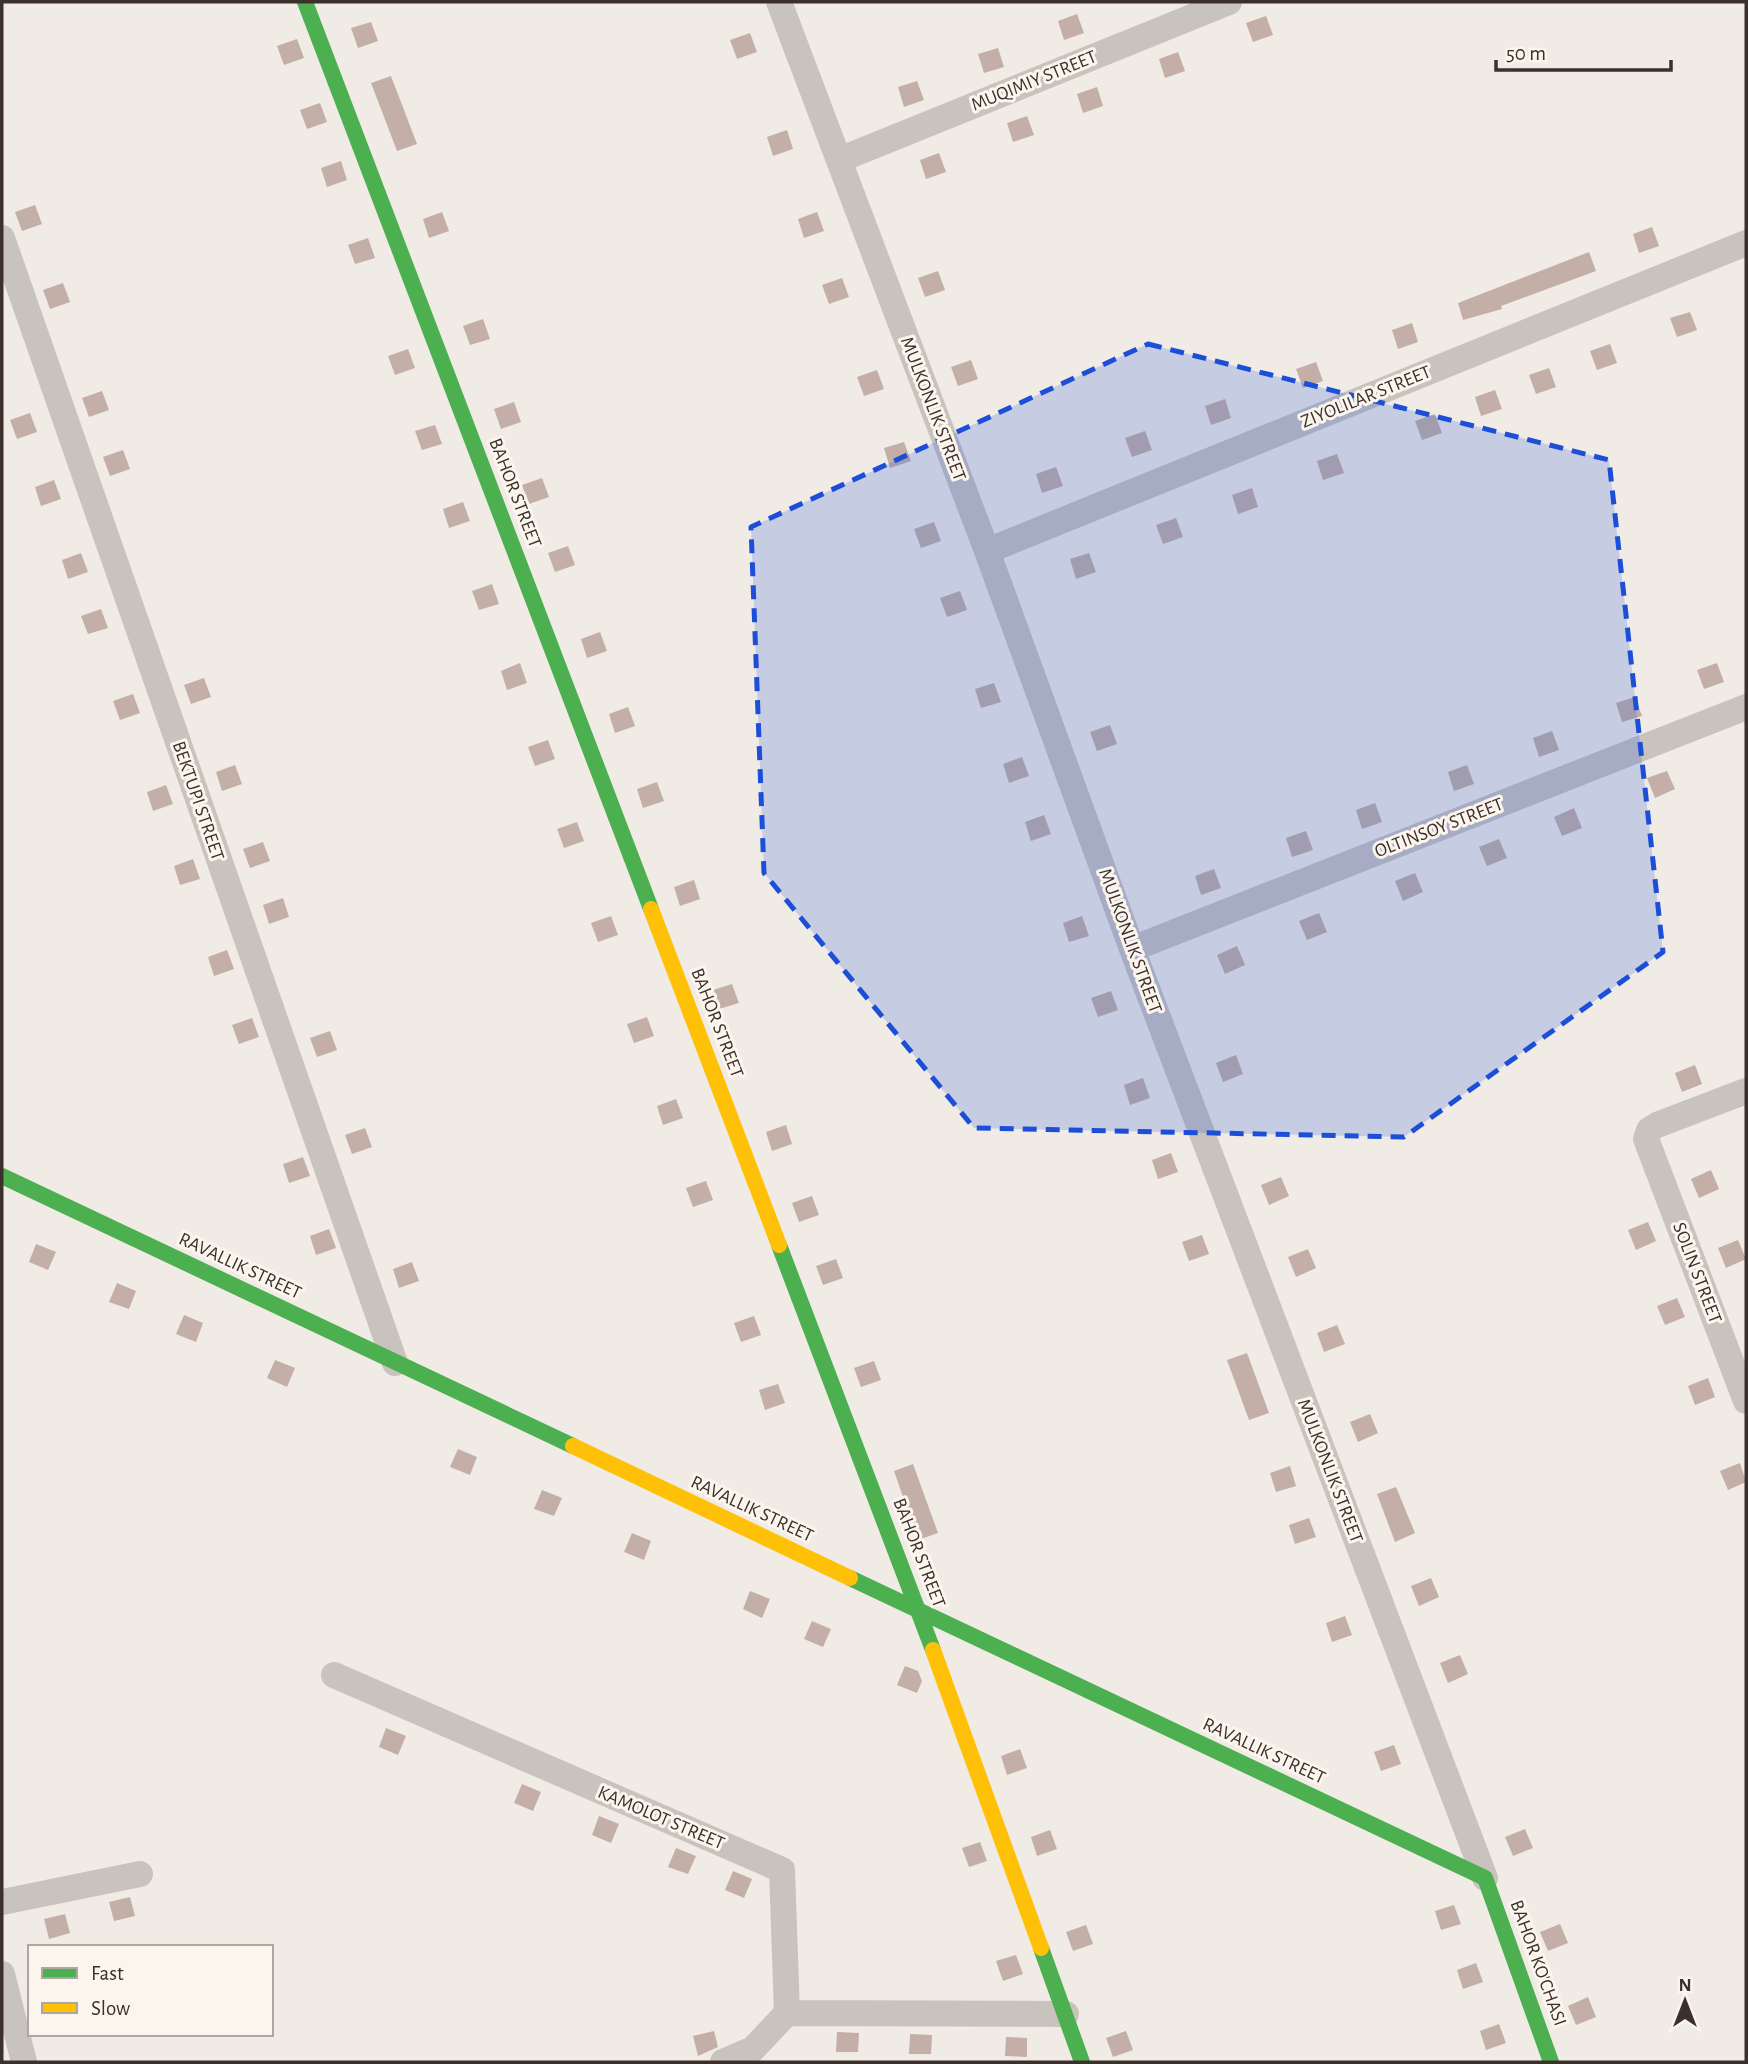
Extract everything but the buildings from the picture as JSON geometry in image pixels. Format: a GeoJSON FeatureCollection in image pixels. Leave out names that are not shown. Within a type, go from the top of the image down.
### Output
{"type":"FeatureCollection","features":[{"type":"Feature","properties":{"kind":"street","name":"BAHOR STREET"},"geometry":{"type":"LineString","coordinates":[[305,2],[919,1612],[1082,2062]]}},
{"type":"Feature","properties":{"kind":"street","name":"MULKONLIK STREET"},"geometry":{"type":"LineString","coordinates":[[779,2],[987,551],[1132,949],[1485,1878]]}},
{"type":"Feature","properties":{"kind":"street","name":"MUQIMIY STREET"},"geometry":{"type":"LineString","coordinates":[[839,160],[1229,2]]}},
{"type":"Feature","properties":{"kind":"street","name":"BEKTUPI STREET"},"geometry":{"type":"LineString","coordinates":[[2,238],[395,1363]]}},
{"type":"Feature","properties":{"kind":"street","name":"ZIYOLILAR STREET"},"geometry":{"type":"LineString","coordinates":[[987,551],[1746,243]]}},
{"type":"Feature","properties":{"kind":"street","name":"OLTINSOY STREET"},"geometry":{"type":"LineString","coordinates":[[1132,949],[1746,707]]}},
{"type":"Feature","properties":{"kind":"street","name":"SOLIN STREET"},"geometry":{"type":"LineString","coordinates":[[1746,1091],[1657,1125],[1649,1130],[1648,1146],[1746,1401]]}},
{"type":"Feature","properties":{"kind":"street","name":"RAVALLIK STREET"},"geometry":{"type":"LineString","coordinates":[[2,1176],[1485,1878]]}},
{"type":"Feature","properties":{"kind":"street","name":"KAMOLOT STREET"},"geometry":{"type":"LineString","coordinates":[[334,1675],[782,1870],[787,2013]]}},
{"type":"Feature","properties":{"kind":"street"},"geometry":{"type":"LineString","coordinates":[[2,1902],[140,1874]]}},
{"type":"Feature","properties":{"kind":"street","name":"BAHOR KO'CHASI"},"geometry":{"type":"LineString","coordinates":[[1485,1878],[1551,2062]]}},
{"type":"Feature","properties":{"kind":"street"},"geometry":{"type":"LineString","coordinates":[[2,1974],[24,2062]]}},
{"type":"Feature","properties":{"kind":"street"},"geometry":{"type":"LineString","coordinates":[[723,2062],[753,2049],[787,2013],[1066,2014]]}},
{"type":"Feature","properties":{"kind":"highlighted area"},"geometry":{"type":"Polygon","coordinates":[[[1148,344],[1609,460],[1663,952],[1404,1137],[974,1128],[764,873],[751,527],[1148,344]]]}},
{"type":"Feature","properties":{"kind":"traffic: fast"},"geometry":{"type":"LineString","coordinates":[[305,2],[651,909]]}},
{"type":"Feature","properties":{"kind":"traffic: fast"},"geometry":{"type":"LineString","coordinates":[[2,1176],[573,1446]]}},
{"type":"Feature","properties":{"kind":"traffic: fast"},"geometry":{"type":"LineString","coordinates":[[779,1245],[933,1650]]}},
{"type":"Feature","properties":{"kind":"traffic: fast"},"geometry":{"type":"LineString","coordinates":[[850,1578],[1485,1878],[1551,2062]]}},
{"type":"Feature","properties":{"kind":"traffic: fast"},"geometry":{"type":"LineString","coordinates":[[1041,1948],[1082,2062]]}},
{"type":"Feature","properties":{"kind":"traffic: slow"},"geometry":{"type":"LineString","coordinates":[[651,909],[779,1245]]}},
{"type":"Feature","properties":{"kind":"traffic: slow"},"geometry":{"type":"LineString","coordinates":[[573,1446],[850,1578]]}},
{"type":"Feature","properties":{"kind":"traffic: slow"},"geometry":{"type":"LineString","coordinates":[[933,1650],[1041,1948]]}}]}
